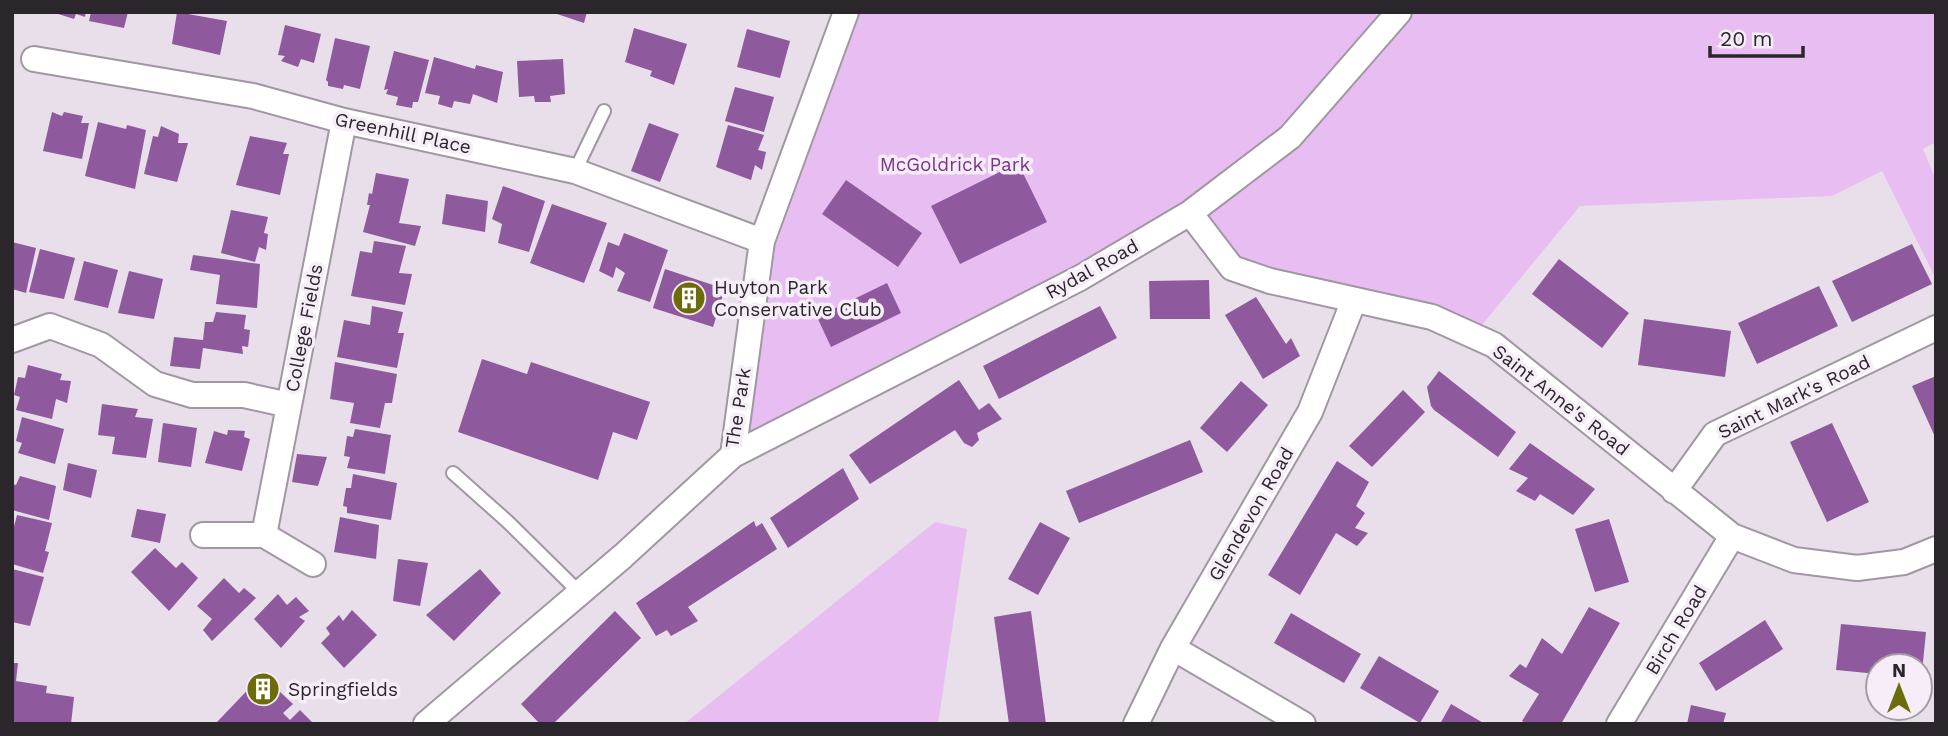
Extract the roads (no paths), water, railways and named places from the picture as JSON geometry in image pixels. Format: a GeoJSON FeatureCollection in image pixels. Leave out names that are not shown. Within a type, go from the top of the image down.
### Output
{"type":"FeatureCollection","features":[{"type":"Feature","properties":{"kind":"street","name":"The Park"},"geometry":{"type":"LineString","coordinates":[[426,724],[580,593],[733,455],[762,241],[846,12]]}},
{"type":"Feature","properties":{"kind":"street","name":"Rydal Road"},"geometry":{"type":"LineString","coordinates":[[733,455],[1080,278],[1190,213],[1290,136],[1399,12]]}},
{"type":"Feature","properties":{"kind":"street","name":"Greenhill Place"},"geometry":{"type":"LineString","coordinates":[[34,59],[253,96],[344,121],[575,171],[762,241]]}},
{"type":"Feature","properties":{"kind":"street","name":"College Fields"},"geometry":{"type":"LineString","coordinates":[[264,535],[344,121]]}},
{"type":"Feature","properties":{"kind":"street","name":"Saint Anne's Road"},"geometry":{"type":"LineString","coordinates":[[1190,213],[1232,268],[1270,281],[1432,317],[1494,345],[1732,536],[1794,560],[1857,568],[1904,562],[1936,549]]}},
{"type":"Feature","properties":{"kind":"street","name":"Glendevon Road"},"geometry":{"type":"LineString","coordinates":[[1136,724],[1173,648],[1310,412],[1354,300]]}},
{"type":"Feature","properties":{"kind":"street"},"geometry":{"type":"LineString","coordinates":[[12,340],[50,326],[101,345],[155,384],[192,395],[244,395],[289,405]]}},
{"type":"Feature","properties":{"kind":"street","name":"Saint Mark's Road"},"geometry":{"type":"LineString","coordinates":[[1674,491],[1715,434],[1936,328]]}},
{"type":"Feature","properties":{"kind":"street"},"geometry":{"type":"LineString","coordinates":[[203,535],[264,535],[313,565]]}},
{"type":"Feature","properties":{"kind":"street","name":"Birch Road"},"geometry":{"type":"LineString","coordinates":[[1619,724],[1732,536]]}},
{"type":"Feature","properties":{"kind":"street"},"geometry":{"type":"LineString","coordinates":[[1173,648],[1303,724]]}},
{"type":"Feature","properties":{"kind":"lane"},"geometry":{"type":"LineString","coordinates":[[575,171],[604,111]]}},
{"type":"Feature","properties":{"kind":"lane"},"geometry":{"type":"LineString","coordinates":[[453,473],[508,522],[580,593]]}},
{"type":"Feature","properties":{"kind":"place","name":"Huyton Park Conservative Club"},"geometry":{"type":"Point","coordinates":[689,298]}},
{"type":"Feature","properties":{"kind":"place","name":"Springfields"},"geometry":{"type":"Point","coordinates":[263,689]}},
{"type":"Feature","properties":{"kind":"park label","name":"McGoldrick Park"},"geometry":{"type":"Point","coordinates":[955,164]}}]}
